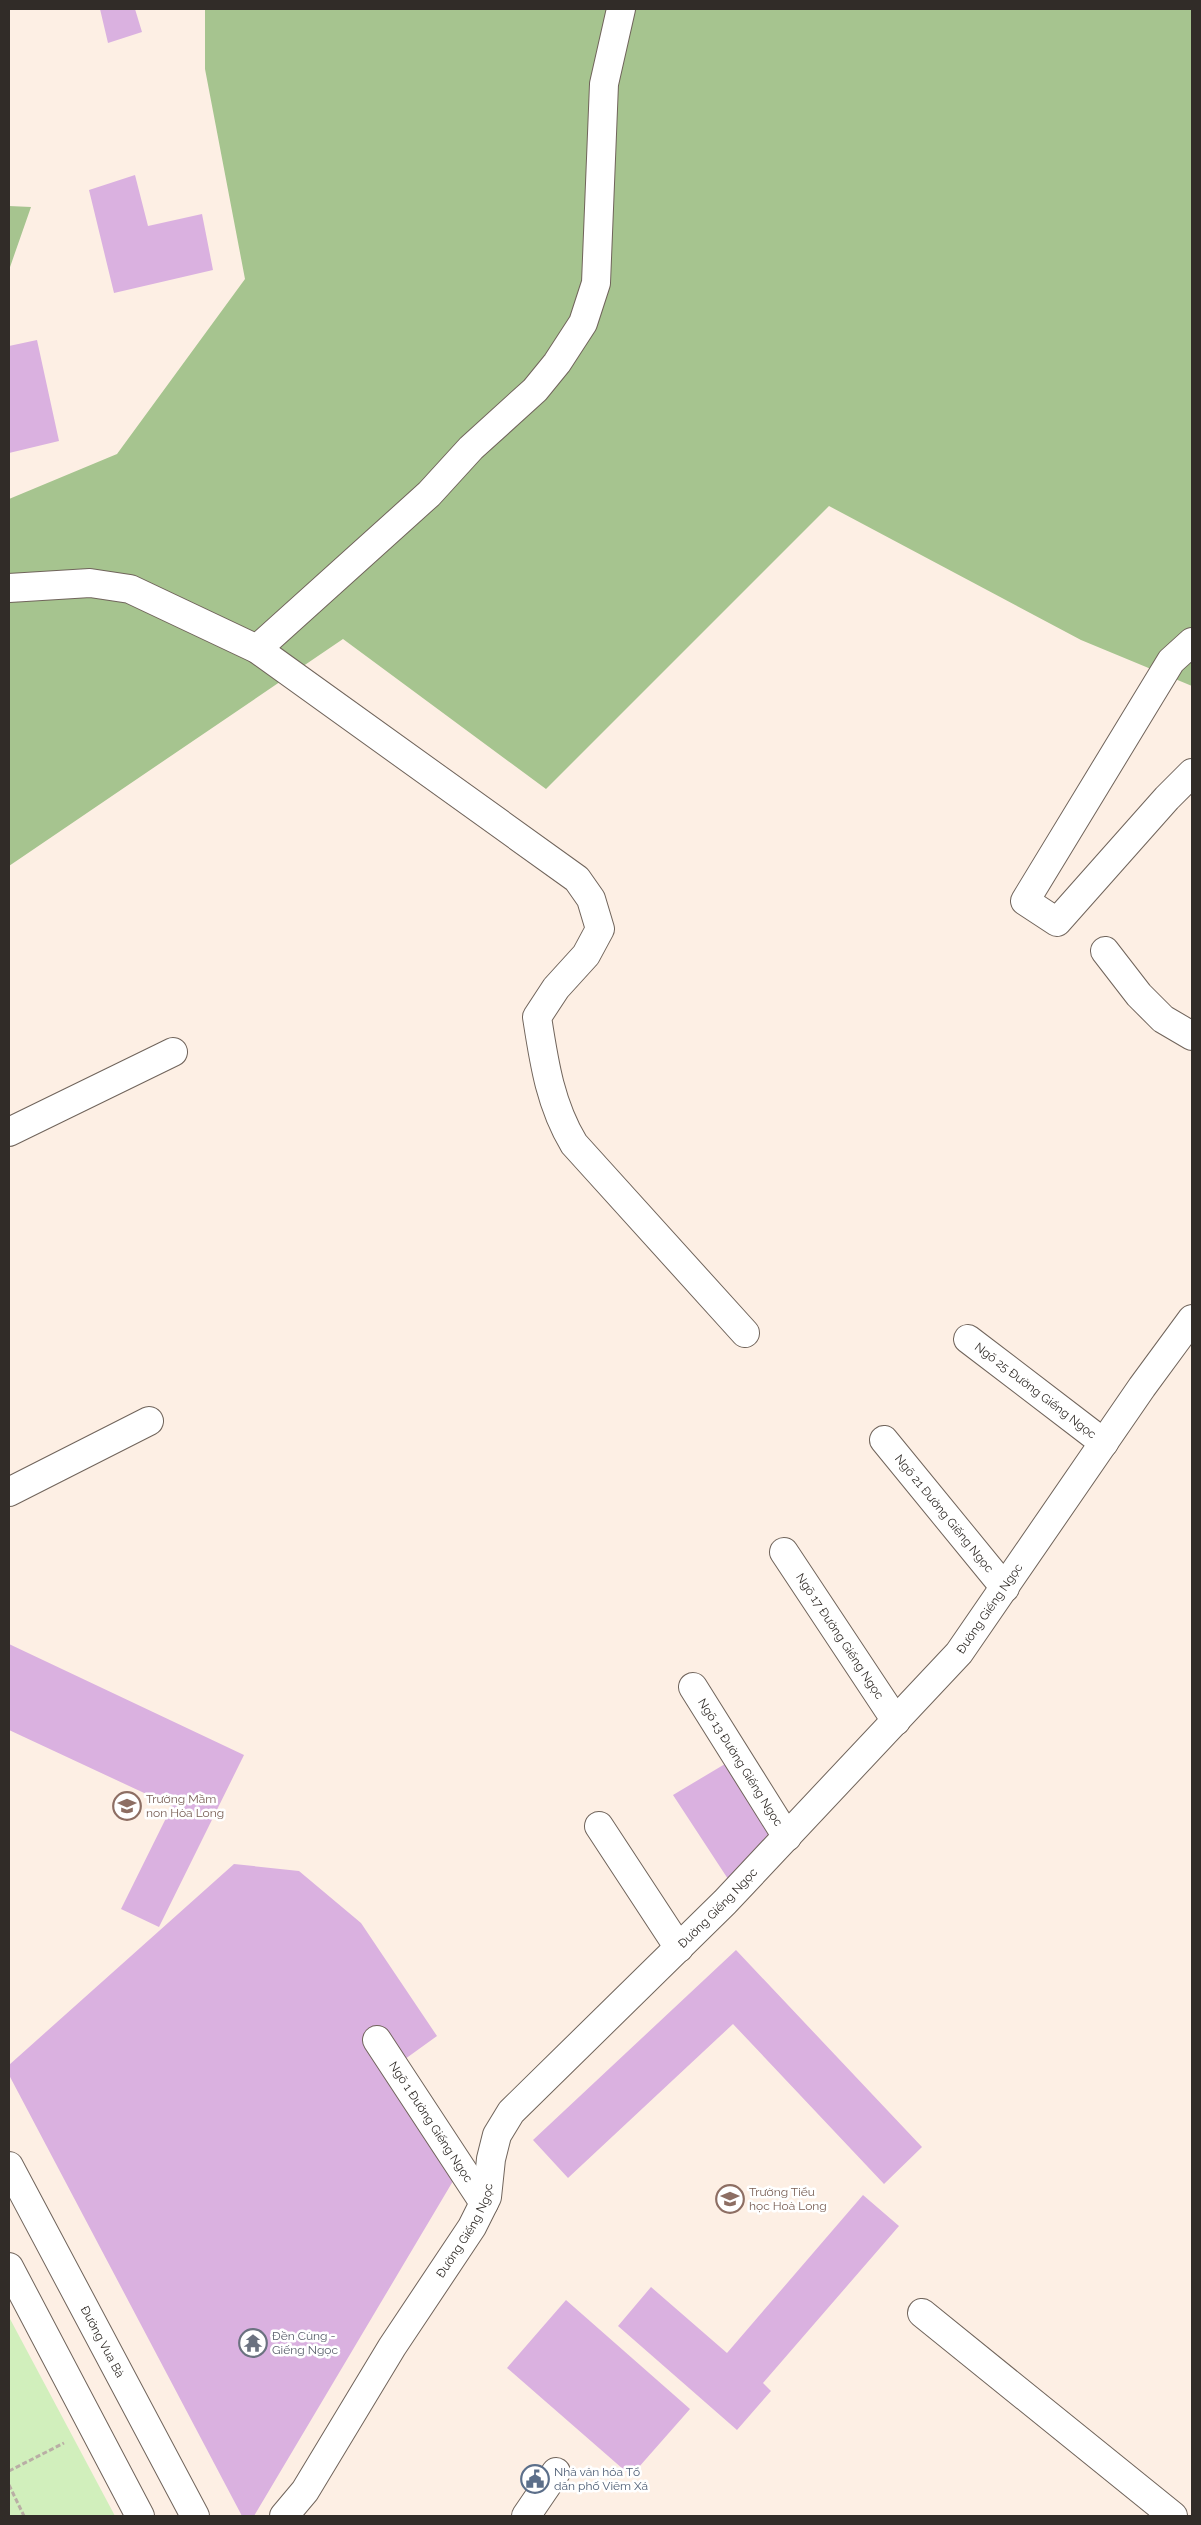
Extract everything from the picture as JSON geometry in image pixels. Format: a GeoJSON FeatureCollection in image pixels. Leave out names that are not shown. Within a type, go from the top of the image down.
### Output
{"type":"FeatureCollection","features":[{"type":"Feature","properties":{"kind":"street"},"geometry":{"type":"LineString","coordinates":[[256,649],[428,494],[471,448],[535,390],[557,363],[583,323],[596,283],[604,84],[621,9]]}},
{"type":"Feature","properties":{"kind":"street"},"geometry":{"type":"LineString","coordinates":[[9,588],[90,583],[130,589],[256,649],[577,879],[591,899],[600,929],[586,955],[556,988],[537,1017],[548,1084],[561,1122],[574,1144],[745,1333]]}},
{"type":"Feature","properties":{"kind":"street"},"geometry":{"type":"LineString","coordinates":[[1192,642],[1171,660],[1024,901],[1057,922],[1167,798],[1192,773]]}},
{"type":"Feature","properties":{"kind":"street"},"geometry":{"type":"LineString","coordinates":[[1106,952],[1139,995],[1163,1019],[1192,1036]]}},
{"type":"Feature","properties":{"kind":"street"},"geometry":{"type":"LineString","coordinates":[[9,1132],[173,1052]]}},
{"type":"Feature","properties":{"kind":"street","name":"Đường Giếng Ngọc"},"geometry":{"type":"LineString","coordinates":[[284,2516],[305,2491],[392,2348],[472,2227],[487,2197],[491,2159],[497,2135],[511,2112],[679,1948],[787,1837],[959,1653],[1192,1319]]}},
{"type":"Feature","properties":{"kind":"street","name":"Ngõ 25 Đường Giếng Ngọc"},"geometry":{"type":"LineString","coordinates":[[968,1339],[1104,1443]]}},
{"type":"Feature","properties":{"kind":"street"},"geometry":{"type":"LineString","coordinates":[[9,1492],[149,1421]]}},
{"type":"Feature","properties":{"kind":"street","name":"Ngõ 21 Đường Giếng Ngọc"},"geometry":{"type":"LineString","coordinates":[[884,1440],[1005,1588]]}},
{"type":"Feature","properties":{"kind":"street","name":"Ngõ 17 Đường Giếng Ngọc"},"geometry":{"type":"LineString","coordinates":[[784,1552],[896,1721]]}},
{"type":"Feature","properties":{"kind":"street","name":"Ngõ 13 Đường Giếng Ngọc"},"geometry":{"type":"LineString","coordinates":[[693,1687],[787,1837]]}},
{"type":"Feature","properties":{"kind":"street"},"geometry":{"type":"LineString","coordinates":[[599,1826],[679,1948]]}},
{"type":"Feature","properties":{"kind":"street","name":"Ngõ 1 Đường Giếng Ngọc"},"geometry":{"type":"LineString","coordinates":[[377,2040],[484,2203]]}},
{"type":"Feature","properties":{"kind":"street","name":"Đường Vua Bà"},"geometry":{"type":"LineString","coordinates":[[9,2166],[195,2516]]}},
{"type":"Feature","properties":{"kind":"street"},"geometry":{"type":"LineString","coordinates":[[9,2267],[140,2516]]}},
{"type":"Feature","properties":{"kind":"street"},"geometry":{"type":"LineString","coordinates":[[922,2313],[1173,2516]]}},
{"type":"Feature","properties":{"kind":"street"},"geometry":{"type":"LineString","coordinates":[[526,2516],[556,2472]]}},
{"type":"Feature","properties":{"kind":"path"},"geometry":{"type":"LineString","coordinates":[[9,2470],[64,2443]]}},
{"type":"Feature","properties":{"kind":"path"},"geometry":{"type":"LineString","coordinates":[[9,2485],[24,2516]]}},
{"type":"Feature","properties":{"kind":"green space"},"geometry":{"type":"Polygon","coordinates":[[[205,9],[1192,9],[1192,686],[1081,640],[829,506],[546,789],[343,639],[9,866],[9,499],[117,454],[245,279],[205,69],[205,9]]]}},
{"type":"Feature","properties":{"kind":"green space"},"geometry":{"type":"Polygon","coordinates":[[[9,206],[31,207],[9,270],[9,206]]]}},
{"type":"Feature","properties":{"kind":"green space"},"geometry":{"type":"Polygon","coordinates":[[[9,2317],[115,2516],[9,2516],[9,2317]]]}},
{"type":"Feature","properties":{"kind":"building"},"geometry":{"type":"Polygon","coordinates":[[[100,9],[135,9],[142,32],[108,43],[100,9]]]}},
{"type":"Feature","properties":{"kind":"building"},"geometry":{"type":"Polygon","coordinates":[[[135,175],[148,226],[202,214],[213,270],[114,293],[89,190],[135,175]]]}},
{"type":"Feature","properties":{"kind":"building"},"geometry":{"type":"Polygon","coordinates":[[[37,340],[59,441],[9,453],[9,346],[37,340]]]}},
{"type":"Feature","properties":{"kind":"building"},"geometry":{"type":"Polygon","coordinates":[[[9,1644],[244,1755],[159,1927],[121,1909],[172,1806],[9,1730],[9,1644]]]}},
{"type":"Feature","properties":{"kind":"building"},"geometry":{"type":"Polygon","coordinates":[[[730,1761],[777,1835],[728,1879],[673,1795],[730,1761]]]}},
{"type":"Feature","properties":{"kind":"building","name":"Đền Cùng - Giếng Ngọc"},"geometry":{"type":"Polygon","coordinates":[[[234,1864],[299,1871],[361,1923],[437,2036],[394,2067],[459,2171],[254,2516],[242,2516],[9,2075],[9,2065],[234,1864]]]}},
{"type":"Feature","properties":{"kind":"building"},"geometry":{"type":"Polygon","coordinates":[[[736,1950],[922,2147],[884,2184],[733,2024],[568,2178],[533,2140],[736,1950]]]}},
{"type":"Feature","properties":{"kind":"building"},"geometry":{"type":"Polygon","coordinates":[[[863,2195],[899,2226],[763,2383],[771,2391],[737,2430],[618,2326],[651,2287],[727,2353],[863,2195]]]}},
{"type":"Feature","properties":{"kind":"building"},"geometry":{"type":"Polygon","coordinates":[[[566,2300],[690,2409],[631,2476],[507,2368],[566,2300]]]}},
{"type":"Feature","properties":{"kind":"place","name":"Trường Mầm non Hòa Long"},"geometry":{"type":"Point","coordinates":[127,1806]}},
{"type":"Feature","properties":{"kind":"place","name":"Trường Tiểu học Hoà Long"},"geometry":{"type":"Point","coordinates":[730,2199]}},
{"type":"Feature","properties":{"kind":"place","name":"Đền Cùng - Giếng Ngọc"},"geometry":{"type":"Point","coordinates":[253,2343]}},
{"type":"Feature","properties":{"kind":"place","name":"Nhà văn hóa Tổ dân phố Viêm Xá"},"geometry":{"type":"Point","coordinates":[535,2479]}}]}
